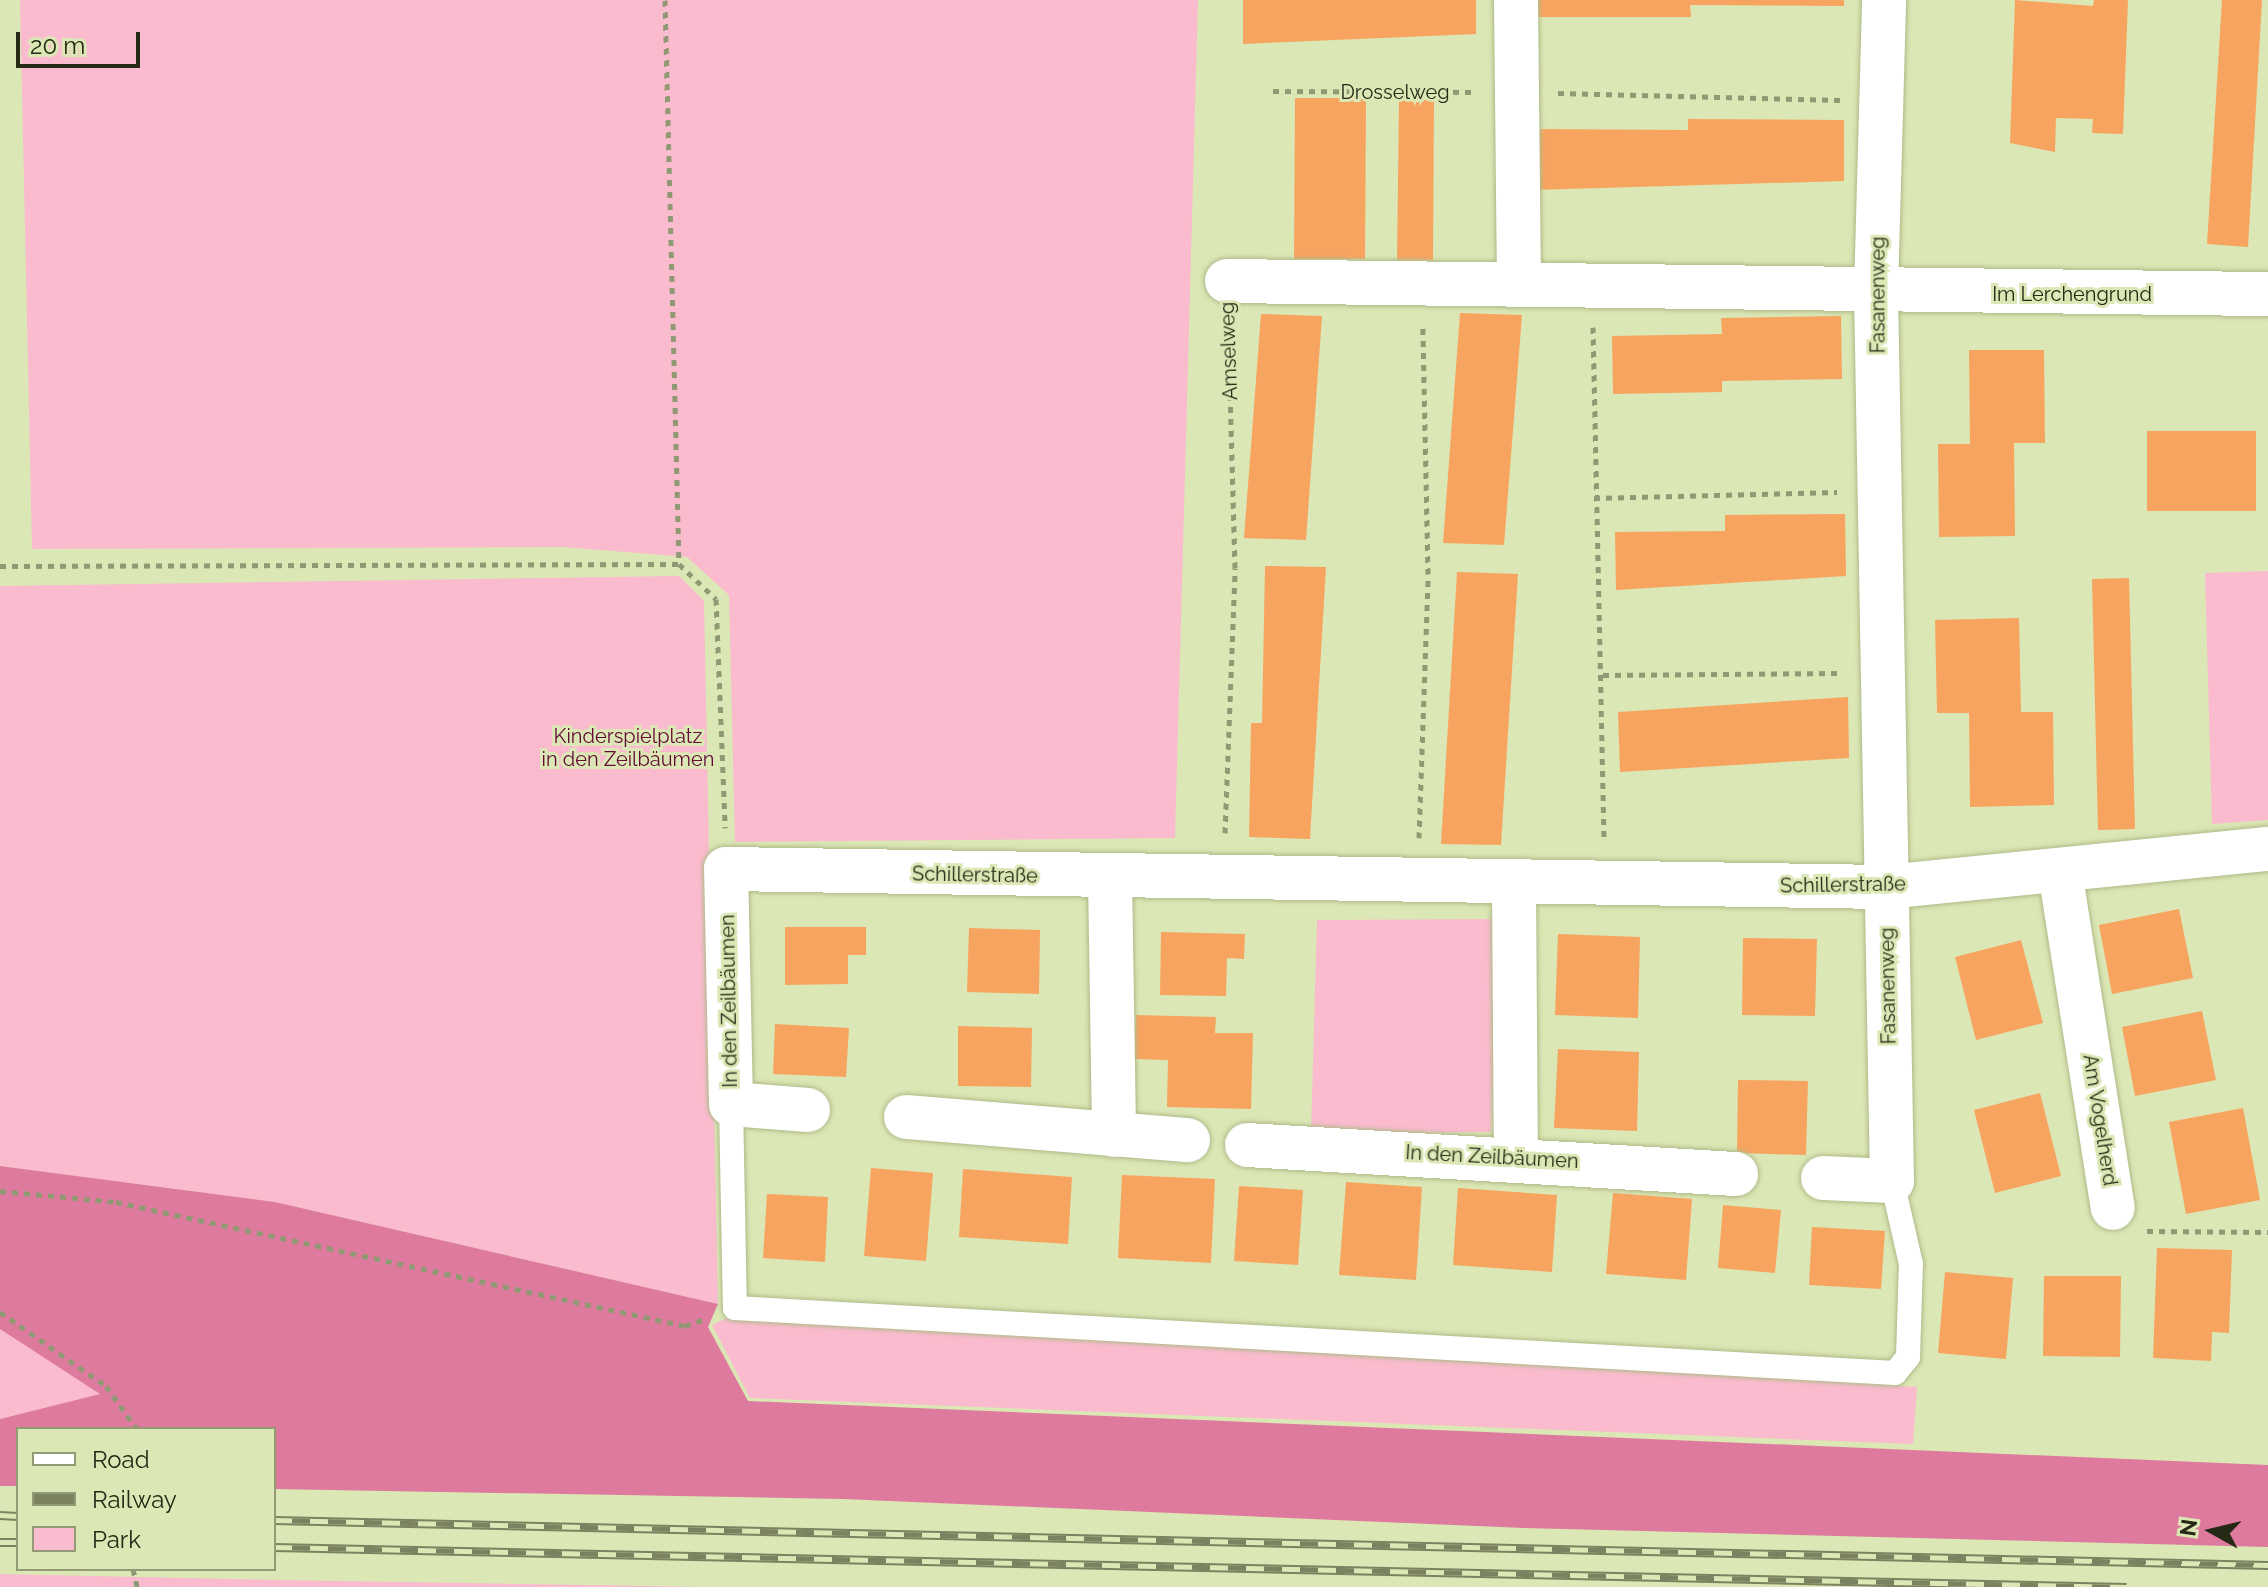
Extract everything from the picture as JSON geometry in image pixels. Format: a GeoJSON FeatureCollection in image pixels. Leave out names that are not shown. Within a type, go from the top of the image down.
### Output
{"type":"FeatureCollection","features":[{"type":"Feature","properties":{"kind":"street"},"geometry":{"type":"LineString","coordinates":[[1516,0],[1519,285]]}},
{"type":"Feature","properties":{"kind":"street","name":"Fasanenweg"},"geometry":{"type":"LineString","coordinates":[[1884,0],[1876,291],[1888,673],[1886,887],[1892,1181]]}},
{"type":"Feature","properties":{"kind":"street","name":"Amselweg"},"geometry":{"type":"LineString","coordinates":[[1227,281],[1876,291]]}},
{"type":"Feature","properties":{"kind":"street","name":"Im Lerchengrund"},"geometry":{"type":"LineString","coordinates":[[1876,291],[2268,294]]}},
{"type":"Feature","properties":{"kind":"street","name":"Schillerstraße"},"geometry":{"type":"LineString","coordinates":[[726,869],[1605,887],[1886,887],[2268,849]]}},
{"type":"Feature","properties":{"kind":"street","name":"In den Zeilbäumen"},"geometry":{"type":"LineString","coordinates":[[726,869],[731,1104],[808,1110]]}},
{"type":"Feature","properties":{"kind":"street","name":"Am Vogelherd"},"geometry":{"type":"LineString","coordinates":[[2060,871],[2113,1208]]}},
{"type":"Feature","properties":{"kind":"street"},"geometry":{"type":"LineString","coordinates":[[1110,876],[1114,1135]]}},
{"type":"Feature","properties":{"kind":"street"},"geometry":{"type":"LineString","coordinates":[[1514,884],[1516,1157]]}},
{"type":"Feature","properties":{"kind":"street"},"geometry":{"type":"LineString","coordinates":[[906,1117],[1188,1140]]}},
{"type":"Feature","properties":{"kind":"street","name":"In den Zeilbäumen"},"geometry":{"type":"LineString","coordinates":[[1247,1145],[1516,1157],[1736,1174]]}},
{"type":"Feature","properties":{"kind":"street"},"geometry":{"type":"LineString","coordinates":[[1823,1178],[1892,1181]]}},
{"type":"Feature","properties":{"kind":"lane"},"geometry":{"type":"LineString","coordinates":[[731,1104],[735,1308],[1895,1373],[1908,1357],[1911,1264],[1892,1181]]}},
{"type":"Feature","properties":{"kind":"path"},"geometry":{"type":"LineString","coordinates":[[665,0],[679,564]]}},
{"type":"Feature","properties":{"kind":"path","name":"Drosselweg"},"geometry":{"type":"LineString","coordinates":[[1273,91],[1516,92]]}},
{"type":"Feature","properties":{"kind":"path"},"geometry":{"type":"LineString","coordinates":[[1516,92],[1881,101]]}},
{"type":"Feature","properties":{"kind":"path","name":"Amselweg"},"geometry":{"type":"LineString","coordinates":[[1223,878],[1235,568],[1227,281]]}},
{"type":"Feature","properties":{"kind":"path"},"geometry":{"type":"LineString","coordinates":[[1417,881],[1428,548],[1421,284]]}},
{"type":"Feature","properties":{"kind":"path"},"geometry":{"type":"LineString","coordinates":[[1592,286],[1594,498],[1603,675],[1605,887]]}},
{"type":"Feature","properties":{"kind":"path"},"geometry":{"type":"LineString","coordinates":[[1594,498],[1881,490]]}},
{"type":"Feature","properties":{"kind":"path"},"geometry":{"type":"LineString","coordinates":[[0,566],[679,564],[716,599],[726,869]]}},
{"type":"Feature","properties":{"kind":"path"},"geometry":{"type":"LineString","coordinates":[[1603,675],[1888,673]]}},
{"type":"Feature","properties":{"kind":"path"},"geometry":{"type":"LineString","coordinates":[[0,1191],[116,1202],[685,1326],[735,1308]]}},
{"type":"Feature","properties":{"kind":"path","name":"Am Vogelherd"},"geometry":{"type":"LineString","coordinates":[[2113,1208],[2150,1233],[2268,1232]]}},
{"type":"Feature","properties":{"kind":"path"},"geometry":{"type":"LineString","coordinates":[[0,1312],[106,1386],[136,1427]]}},
{"type":"Feature","properties":{"kind":"green space"},"geometry":{"type":"Polygon","coordinates":[[[20,0],[1198,0],[1175,838],[735,842],[729,595],[687,557],[563,547],[32,549],[20,0]]]}},
{"type":"Feature","properties":{"kind":"green space"},"geometry":{"type":"Polygon","coordinates":[[[2268,571],[2268,820],[2212,824],[2205,573],[2268,571]]]}},
{"type":"Feature","properties":{"kind":"green space","name":"Kinderspielplatz in den Zeilbäumen"},"geometry":{"type":"Polygon","coordinates":[[[679,576],[704,601],[718,1304],[275,1202],[0,1166],[0,586],[679,576]]]}},
{"type":"Feature","properties":{"kind":"green space"},"geometry":{"type":"Polygon","coordinates":[[[1499,919],[1491,1132],[1311,1134],[1317,920],[1499,919]]]}},
{"type":"Feature","properties":{"kind":"green space"},"geometry":{"type":"Polygon","coordinates":[[[737,1313],[1917,1387],[1913,1444],[750,1398],[712,1325],[737,1313]]]}},
{"type":"Feature","properties":{"kind":"green space"},"geometry":{"type":"Polygon","coordinates":[[[0,1329],[85,1382],[101,1394],[0,1419],[0,1329]]]}},
{"type":"Feature","properties":{"kind":"green space"},"geometry":{"type":"Polygon","coordinates":[[[0,1574],[275,1580],[712,1587],[0,1587],[0,1574]]]}},
{"type":"Feature","properties":{"kind":"shaded area"},"geometry":{"type":"Polygon","coordinates":[[[0,1166],[275,1202],[718,1304],[708,1327],[748,1401],[2268,1465],[2268,1547],[1524,1528],[843,1499],[276,1489],[276,1427],[16,1427],[16,1486],[0,1486],[0,1419],[100,1394],[0,1329],[0,1166]]]}},
{"type":"Feature","properties":{"kind":"building"},"geometry":{"type":"Polygon","coordinates":[[[1243,0],[1476,0],[1476,34],[1243,44],[1243,0]]]}},
{"type":"Feature","properties":{"kind":"building"},"geometry":{"type":"Polygon","coordinates":[[[1537,0],[1844,0],[1844,6],[1690,5],[1691,17],[1537,17],[1537,0]]]}},
{"type":"Feature","properties":{"kind":"building"},"geometry":{"type":"Polygon","coordinates":[[[2015,0],[2093,6],[2094,0],[2128,0],[2123,134],[2092,133],[2093,119],[2056,118],[2055,152],[2010,143],[2015,0]]]}},
{"type":"Feature","properties":{"kind":"building"},"geometry":{"type":"Polygon","coordinates":[[[2222,0],[2262,0],[2248,247],[2207,244],[2222,0]]]}},
{"type":"Feature","properties":{"kind":"building"},"geometry":{"type":"Polygon","coordinates":[[[1295,98],[1366,98],[1365,259],[1294,259],[1295,98]]]}},
{"type":"Feature","properties":{"kind":"building"},"geometry":{"type":"Polygon","coordinates":[[[1399,100],[1434,100],[1433,260],[1397,260],[1399,100]]]}},
{"type":"Feature","properties":{"kind":"building"},"geometry":{"type":"Polygon","coordinates":[[[1688,119],[1844,120],[1844,181],[1533,190],[1533,129],[1688,130],[1688,119]]]}},
{"type":"Feature","properties":{"kind":"building"},"geometry":{"type":"Polygon","coordinates":[[[1460,313],[1522,315],[1504,545],[1443,543],[1460,313]]]}},
{"type":"Feature","properties":{"kind":"building"},"geometry":{"type":"Polygon","coordinates":[[[1261,314],[1322,316],[1306,540],[1244,538],[1261,314]]]}},
{"type":"Feature","properties":{"kind":"building"},"geometry":{"type":"Polygon","coordinates":[[[1841,316],[1842,379],[1722,381],[1722,392],[1613,394],[1612,336],[1722,334],[1721,318],[1841,316]]]}},
{"type":"Feature","properties":{"kind":"building"},"geometry":{"type":"Polygon","coordinates":[[[1969,350],[2044,350],[2045,443],[2014,443],[2015,536],[1939,537],[1938,444],[1970,444],[1969,350]]]}},
{"type":"Feature","properties":{"kind":"building"},"geometry":{"type":"Polygon","coordinates":[[[2147,431],[2256,431],[2256,511],[2147,511],[2147,431]]]}},
{"type":"Feature","properties":{"kind":"building"},"geometry":{"type":"Polygon","coordinates":[[[1845,514],[1846,576],[1616,590],[1615,532],[1725,531],[1725,515],[1845,514]]]}},
{"type":"Feature","properties":{"kind":"building"},"geometry":{"type":"Polygon","coordinates":[[[1265,566],[1326,567],[1310,839],[1249,837],[1251,723],[1262,723],[1265,566]]]}},
{"type":"Feature","properties":{"kind":"building"},"geometry":{"type":"Polygon","coordinates":[[[1457,572],[1518,574],[1501,845],[1441,844],[1457,572]]]}},
{"type":"Feature","properties":{"kind":"building"},"geometry":{"type":"Polygon","coordinates":[[[2129,578],[2135,829],[2098,830],[2092,579],[2129,578]]]}},
{"type":"Feature","properties":{"kind":"building"},"geometry":{"type":"Polygon","coordinates":[[[2019,618],[2021,712],[2053,712],[2054,805],[1970,807],[1969,713],[1937,713],[1935,620],[2019,618]]]}},
{"type":"Feature","properties":{"kind":"building"},"geometry":{"type":"Polygon","coordinates":[[[1848,697],[1849,758],[1620,772],[1618,712],[1848,697]]]}},
{"type":"Feature","properties":{"kind":"building"},"geometry":{"type":"Polygon","coordinates":[[[2179,909],[2193,978],[2112,994],[2099,925],[2179,909]]]}},
{"type":"Feature","properties":{"kind":"building"},"geometry":{"type":"Polygon","coordinates":[[[785,927],[866,927],[866,955],[848,955],[848,984],[785,985],[785,927]]]}},
{"type":"Feature","properties":{"kind":"building"},"geometry":{"type":"Polygon","coordinates":[[[969,928],[1040,930],[1039,994],[967,992],[969,928]]]}},
{"type":"Feature","properties":{"kind":"building"},"geometry":{"type":"Polygon","coordinates":[[[1161,932],[1245,934],[1244,959],[1227,958],[1226,996],[1160,995],[1161,932]]]}},
{"type":"Feature","properties":{"kind":"building"},"geometry":{"type":"Polygon","coordinates":[[[1558,934],[1640,937],[1638,1018],[1555,1015],[1558,934]]]}},
{"type":"Feature","properties":{"kind":"building"},"geometry":{"type":"Polygon","coordinates":[[[1743,938],[1817,939],[1815,1016],[1742,1015],[1743,938]]]}},
{"type":"Feature","properties":{"kind":"building"},"geometry":{"type":"Polygon","coordinates":[[[2021,940],[2043,1023],[1976,1040],[1955,957],[2021,940]]]}},
{"type":"Feature","properties":{"kind":"building"},"geometry":{"type":"Polygon","coordinates":[[[2202,1011],[2216,1080],[2135,1096],[2122,1027],[2202,1011]]]}},
{"type":"Feature","properties":{"kind":"building"},"geometry":{"type":"Polygon","coordinates":[[[1136,1015],[1216,1017],[1215,1033],[1253,1033],[1251,1109],[1167,1107],[1168,1060],[1134,1059],[1136,1015]]]}},
{"type":"Feature","properties":{"kind":"building"},"geometry":{"type":"Polygon","coordinates":[[[775,1024],[849,1028],[846,1077],[773,1074],[775,1024]]]}},
{"type":"Feature","properties":{"kind":"building"},"geometry":{"type":"Polygon","coordinates":[[[958,1026],[1032,1028],[1031,1087],[958,1086],[958,1026]]]}},
{"type":"Feature","properties":{"kind":"building"},"geometry":{"type":"Polygon","coordinates":[[[1558,1049],[1639,1052],[1637,1131],[1554,1128],[1558,1049]]]}},
{"type":"Feature","properties":{"kind":"building"},"geometry":{"type":"Polygon","coordinates":[[[1738,1080],[1808,1081],[1806,1155],[1737,1153],[1738,1080]]]}},
{"type":"Feature","properties":{"kind":"building"},"geometry":{"type":"Polygon","coordinates":[[[2040,1093],[2061,1176],[1995,1193],[1974,1110],[2040,1093]]]}},
{"type":"Feature","properties":{"kind":"building"},"geometry":{"type":"Polygon","coordinates":[[[2243,1108],[2260,1200],[2186,1214],[2169,1122],[2243,1108]]]}},
{"type":"Feature","properties":{"kind":"building"},"geometry":{"type":"Polygon","coordinates":[[[871,1168],[933,1173],[926,1261],[864,1256],[871,1168]]]}},
{"type":"Feature","properties":{"kind":"building"},"geometry":{"type":"Polygon","coordinates":[[[963,1169],[1072,1177],[1068,1244],[959,1237],[963,1169]]]}},
{"type":"Feature","properties":{"kind":"building"},"geometry":{"type":"Polygon","coordinates":[[[1122,1175],[1215,1179],[1211,1263],[1118,1258],[1122,1175]]]}},
{"type":"Feature","properties":{"kind":"building"},"geometry":{"type":"Polygon","coordinates":[[[1346,1182],[1422,1187],[1416,1280],[1339,1275],[1346,1182]]]}},
{"type":"Feature","properties":{"kind":"building"},"geometry":{"type":"Polygon","coordinates":[[[1239,1186],[1303,1190],[1298,1265],[1234,1261],[1239,1186]]]}},
{"type":"Feature","properties":{"kind":"building"},"geometry":{"type":"Polygon","coordinates":[[[1458,1188],[1557,1195],[1552,1272],[1453,1265],[1458,1188]]]}},
{"type":"Feature","properties":{"kind":"building"},"geometry":{"type":"Polygon","coordinates":[[[1613,1193],[1692,1199],[1686,1280],[1606,1274],[1613,1193]]]}},
{"type":"Feature","properties":{"kind":"building"},"geometry":{"type":"Polygon","coordinates":[[[767,1194],[828,1197],[825,1262],[763,1258],[767,1194]]]}},
{"type":"Feature","properties":{"kind":"building"},"geometry":{"type":"Polygon","coordinates":[[[1723,1205],[1781,1210],[1775,1273],[1718,1268],[1723,1205]]]}},
{"type":"Feature","properties":{"kind":"building"},"geometry":{"type":"Polygon","coordinates":[[[1812,1227],[1885,1231],[1881,1289],[1809,1285],[1812,1227]]]}},
{"type":"Feature","properties":{"kind":"building"},"geometry":{"type":"Polygon","coordinates":[[[2157,1248],[2232,1250],[2229,1333],[2212,1332],[2211,1361],[2153,1358],[2157,1248]]]}},
{"type":"Feature","properties":{"kind":"building"},"geometry":{"type":"Polygon","coordinates":[[[1945,1272],[2013,1278],[2006,1359],[1938,1353],[1945,1272]]]}},
{"type":"Feature","properties":{"kind":"building"},"geometry":{"type":"Polygon","coordinates":[[[2044,1276],[2121,1276],[2120,1357],[2043,1356],[2044,1276]]]}},
{"type":"Feature","properties":{"kind":"railway"},"geometry":{"type":"LineString","coordinates":[[0,1515],[16,1516]]}},
{"type":"Feature","properties":{"kind":"railway"},"geometry":{"type":"LineString","coordinates":[[276,1520],[2268,1565]]}},
{"type":"Feature","properties":{"kind":"railway"},"geometry":{"type":"LineString","coordinates":[[0,1542],[16,1542]]}},
{"type":"Feature","properties":{"kind":"railway"},"geometry":{"type":"LineString","coordinates":[[276,1547],[2127,1587]]}}]}
